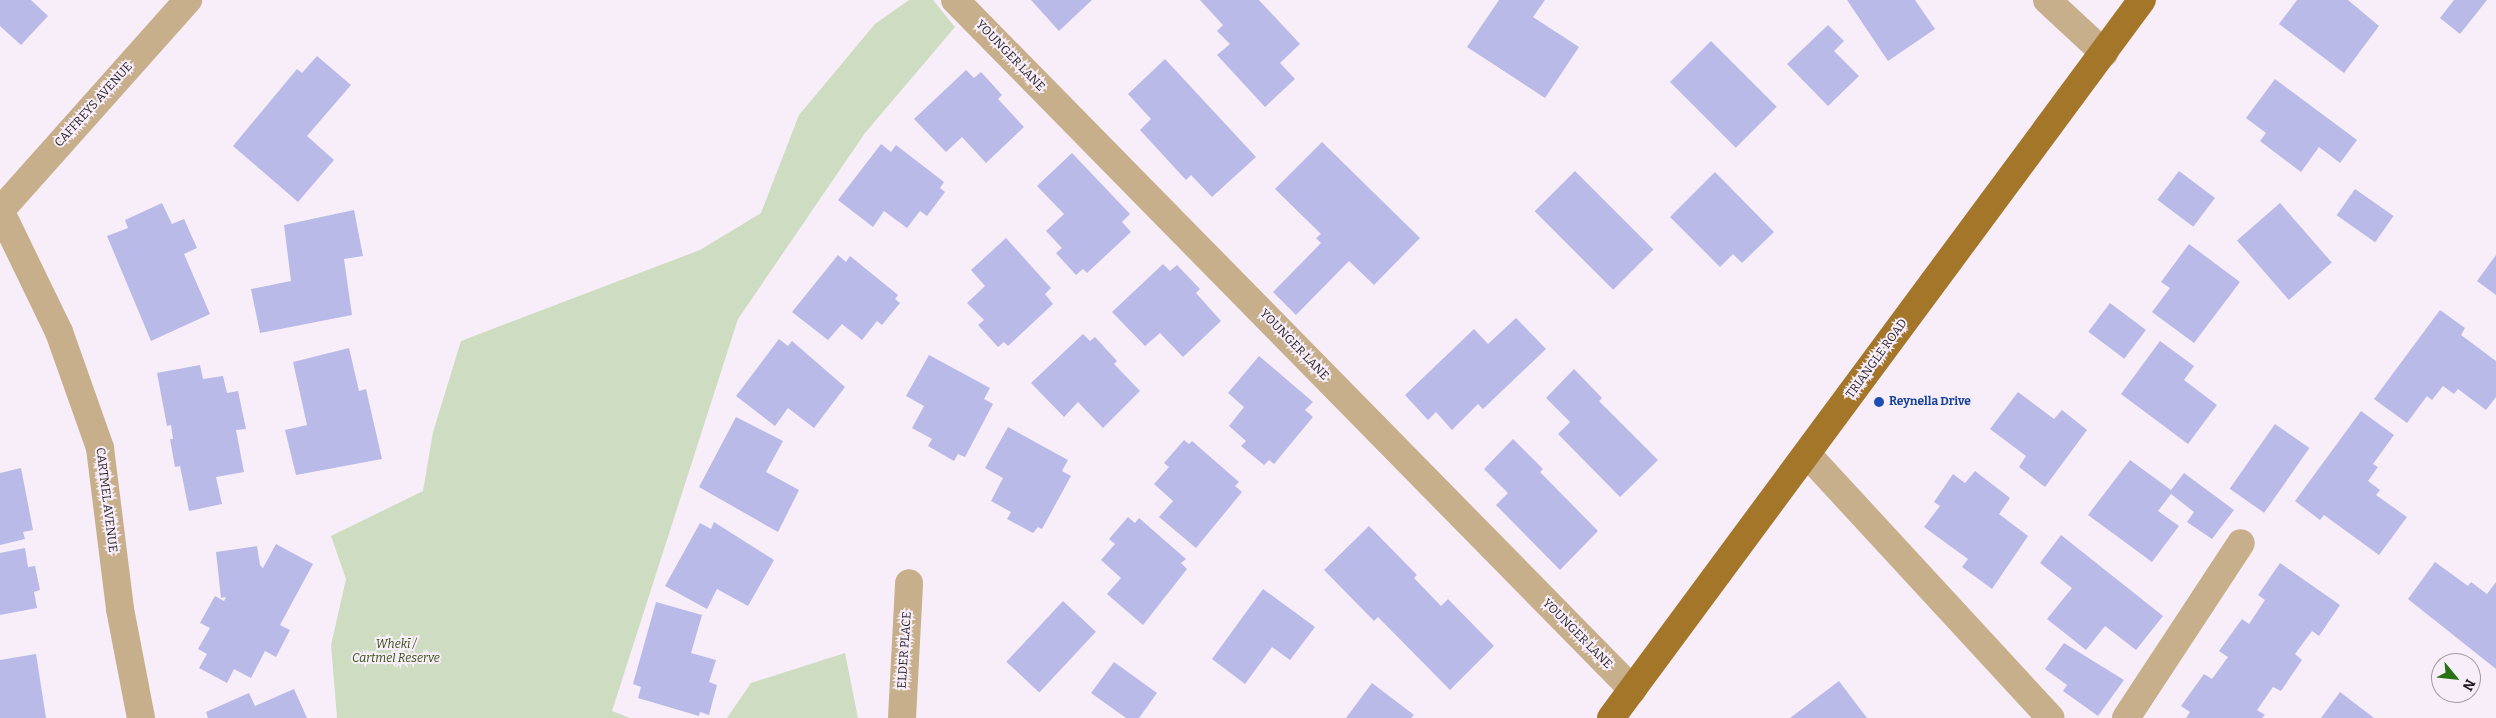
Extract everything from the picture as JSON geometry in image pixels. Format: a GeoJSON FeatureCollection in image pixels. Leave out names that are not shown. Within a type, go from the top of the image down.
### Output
{"type":"FeatureCollection","features":[{"type":"Feature","properties":{"kind":"main road","name":"TRIANGLE ROAD"},"geometry":{"type":"LineString","coordinates":[[1611,718],[2142,0]]}},
{"type":"Feature","properties":{"kind":"street","name":"CAFFREYS AVENUE"},"geometry":{"type":"LineString","coordinates":[[0,211],[188,0]]}},
{"type":"Feature","properties":{"kind":"street","name":"YOUNGER LANE"},"geometry":{"type":"LineString","coordinates":[[955,0],[1633,690]]}},
{"type":"Feature","properties":{"kind":"street"},"geometry":{"type":"LineString","coordinates":[[2047,0],[2104,53]]}},
{"type":"Feature","properties":{"kind":"street","name":"CARTMEL AVENUE"},"geometry":{"type":"LineString","coordinates":[[0,211],[59,332],[100,448],[120,610],[141,718]]}},
{"type":"Feature","properties":{"kind":"street"},"geometry":{"type":"LineString","coordinates":[[1807,454],[2050,718]]}},
{"type":"Feature","properties":{"kind":"street"},"geometry":{"type":"LineString","coordinates":[[2126,718],[2241,543]]}},
{"type":"Feature","properties":{"kind":"street","name":"ELDER PLACE"},"geometry":{"type":"LineString","coordinates":[[902,718],[910,582]]}},
{"type":"Feature","properties":{"kind":"green space","name":"Whekī / Cartmel Reserve"},"geometry":{"type":"Polygon","coordinates":[[[909,0],[933,0],[955,27],[865,133],[738,319],[612,711],[630,718],[337,718],[331,645],[346,579],[331,536],[423,491],[433,432],[461,341],[700,250],[761,213],[799,115],[875,24],[909,0]]]}},
{"type":"Feature","properties":{"kind":"green space"},"geometry":{"type":"Polygon","coordinates":[[[845,653],[858,718],[727,718],[751,683],[845,653]]]}},
{"type":"Feature","properties":{"kind":"building"},"geometry":{"type":"Polygon","coordinates":[[[0,0],[31,0],[48,16],[21,45],[0,26],[0,0]]]}},
{"type":"Feature","properties":{"kind":"building"},"geometry":{"type":"Polygon","coordinates":[[[1031,0],[1092,0],[1059,31],[1031,0]]]}},
{"type":"Feature","properties":{"kind":"building"},"geometry":{"type":"Polygon","coordinates":[[[1200,0],[1259,0],[1300,44],[1280,63],[1295,79],[1265,107],[1217,55],[1230,44],[1217,31],[1223,25],[1200,0]]]}},
{"type":"Feature","properties":{"kind":"building"},"geometry":{"type":"Polygon","coordinates":[[[1499,0],[1545,0],[1533,17],[1579,47],[1545,98],[1467,47],[1499,0]]]}},
{"type":"Feature","properties":{"kind":"building"},"geometry":{"type":"Polygon","coordinates":[[[1847,0],[1915,0],[1935,29],[1888,61],[1847,0]]]}},
{"type":"Feature","properties":{"kind":"building"},"geometry":{"type":"Polygon","coordinates":[[[2297,0],[2348,0],[2379,26],[2344,73],[2279,24],[2297,0]]]}},
{"type":"Feature","properties":{"kind":"building"},"geometry":{"type":"Polygon","coordinates":[[[2454,0],[2487,0],[2460,34],[2440,18],[2454,0]]]}},
{"type":"Feature","properties":{"kind":"building"},"geometry":{"type":"Polygon","coordinates":[[[1828,25],[1844,41],[1834,51],[1859,76],[1828,106],[1787,64],[1828,25]]]}},
{"type":"Feature","properties":{"kind":"building"},"geometry":{"type":"Polygon","coordinates":[[[1711,41],[1777,107],[1736,148],[1670,82],[1711,41]]]}},
{"type":"Feature","properties":{"kind":"building"},"geometry":{"type":"Polygon","coordinates":[[[317,56],[351,85],[307,136],[334,160],[298,202],[233,146],[297,69],[302,73],[317,56]]]}},
{"type":"Feature","properties":{"kind":"building"},"geometry":{"type":"Polygon","coordinates":[[[1165,59],[1256,157],[1212,197],[1191,175],[1186,180],[1140,130],[1151,119],[1128,94],[1165,59]]]}},
{"type":"Feature","properties":{"kind":"building"},"geometry":{"type":"Polygon","coordinates":[[[966,70],[974,78],[981,72],[1002,95],[998,99],[1024,127],[986,163],[962,137],[946,152],[914,119],[966,70]]]}},
{"type":"Feature","properties":{"kind":"building"},"geometry":{"type":"Polygon","coordinates":[[[2275,79],[2357,140],[2340,163],[2319,147],[2301,172],[2260,141],[2266,133],[2246,118],[2275,79]]]}},
{"type":"Feature","properties":{"kind":"building"},"geometry":{"type":"Polygon","coordinates":[[[1322,142],[1420,238],[1374,285],[1349,261],[1296,315],[1273,292],[1321,243],[1316,238],[1321,234],[1275,189],[1322,142]]]}},
{"type":"Feature","properties":{"kind":"building"},"geometry":{"type":"Polygon","coordinates":[[[881,144],[891,152],[896,145],[944,182],[940,188],[945,192],[927,216],[920,211],[907,228],[884,211],[873,227],[838,200],[881,144]]]}},
{"type":"Feature","properties":{"kind":"building"},"geometry":{"type":"Polygon","coordinates":[[[1072,153],[1130,214],[1122,222],[1131,232],[1087,273],[1083,269],[1076,275],[1056,253],[1062,248],[1046,231],[1064,214],[1037,186],[1072,153]]]}},
{"type":"Feature","properties":{"kind":"building"},"geometry":{"type":"Polygon","coordinates":[[[1575,171],[1653,249],[1613,290],[1535,211],[1575,171]]]}},
{"type":"Feature","properties":{"kind":"building"},"geometry":{"type":"Polygon","coordinates":[[[2179,171],[2215,198],[2193,227],[2157,200],[2179,171]]]}},
{"type":"Feature","properties":{"kind":"building"},"geometry":{"type":"Polygon","coordinates":[[[1715,172],[1774,232],[1742,263],[1733,254],[1720,267],[1670,217],[1715,172]]]}},
{"type":"Feature","properties":{"kind":"building"},"geometry":{"type":"Polygon","coordinates":[[[2355,189],[2394,216],[2375,242],[2337,215],[2355,189]]]}},
{"type":"Feature","properties":{"kind":"building"},"geometry":{"type":"Polygon","coordinates":[[[162,203],[172,224],[184,219],[197,248],[184,254],[210,314],[151,341],[107,236],[128,228],[125,220],[162,203]]]}},
{"type":"Feature","properties":{"kind":"building"},"geometry":{"type":"Polygon","coordinates":[[[2280,203],[2332,263],[2289,300],[2237,240],[2280,203]]]}},
{"type":"Feature","properties":{"kind":"building"},"geometry":{"type":"Polygon","coordinates":[[[354,210],[363,256],[344,259],[352,315],[260,333],[251,289],[291,281],[284,225],[354,210]]]}},
{"type":"Feature","properties":{"kind":"building"},"geometry":{"type":"Polygon","coordinates":[[[1006,238],[1051,288],[1045,294],[1053,304],[1008,346],[1004,342],[998,347],[978,325],[984,320],[967,303],[985,286],[971,270],[1006,238]]]}},
{"type":"Feature","properties":{"kind":"building"},"geometry":{"type":"Polygon","coordinates":[[[2189,244],[2240,282],[2194,343],[2152,312],[2170,288],[2161,282],[2189,244]]]}},
{"type":"Feature","properties":{"kind":"building"},"geometry":{"type":"Polygon","coordinates":[[[838,255],[846,262],[850,256],[898,295],[895,299],[900,303],[882,325],[877,321],[862,340],[842,324],[828,340],[792,312],[838,255]]]}},
{"type":"Feature","properties":{"kind":"building"},"geometry":{"type":"Polygon","coordinates":[[[2496,255],[2496,295],[2477,281],[2496,255]]]}},
{"type":"Feature","properties":{"kind":"building"},"geometry":{"type":"Polygon","coordinates":[[[1163,264],[1170,271],[1177,265],[1200,289],[1196,293],[1221,321],[1183,357],[1160,333],[1145,346],[1112,312],[1163,264]]]}},
{"type":"Feature","properties":{"kind":"building"},"geometry":{"type":"Polygon","coordinates":[[[2110,303],[2146,330],[2124,359],[2088,332],[2110,303]]]}},
{"type":"Feature","properties":{"kind":"building"},"geometry":{"type":"Polygon","coordinates":[[[2440,310],[2465,328],[2461,335],[2496,361],[2496,397],[2486,410],[2458,389],[2454,394],[2443,386],[2432,400],[2427,396],[2407,423],[2374,399],[2440,310]]]}},
{"type":"Feature","properties":{"kind":"building"},"geometry":{"type":"Polygon","coordinates":[[[1516,318],[1546,349],[1483,409],[1478,404],[1452,430],[1436,412],[1428,420],[1405,395],[1474,329],[1488,344],[1516,318]]]}},
{"type":"Feature","properties":{"kind":"building"},"geometry":{"type":"Polygon","coordinates":[[[1083,334],[1090,341],[1095,337],[1117,361],[1114,364],[1140,391],[1103,428],[1078,402],[1064,417],[1031,383],[1083,334]]]}},
{"type":"Feature","properties":{"kind":"building"},"geometry":{"type":"Polygon","coordinates":[[[779,339],[788,346],[792,341],[845,387],[814,428],[788,408],[775,426],[736,396],[779,339]]]}},
{"type":"Feature","properties":{"kind":"building"},"geometry":{"type":"Polygon","coordinates":[[[2160,341],[2194,366],[2184,380],[2217,405],[2188,444],[2121,394],[2160,341]]]}},
{"type":"Feature","properties":{"kind":"building"},"geometry":{"type":"Polygon","coordinates":[[[349,348],[359,391],[366,389],[382,459],[296,475],[285,430],[307,425],[293,362],[349,348]]]}},
{"type":"Feature","properties":{"kind":"building"},"geometry":{"type":"Polygon","coordinates":[[[929,355],[990,388],[984,399],[993,404],[965,457],[958,454],[954,461],[928,446],[932,439],[912,428],[924,406],[906,396],[929,355]]]}},
{"type":"Feature","properties":{"kind":"building"},"geometry":{"type":"Polygon","coordinates":[[[1259,356],[1313,402],[1305,410],[1313,417],[1274,464],[1269,460],[1264,465],[1241,446],[1246,441],[1229,426],[1244,407],[1228,393],[1259,356]]]}},
{"type":"Feature","properties":{"kind":"building"},"geometry":{"type":"Polygon","coordinates":[[[200,365],[203,379],[223,376],[227,393],[238,391],[246,429],[236,430],[244,472],[216,477],[222,504],[189,511],[180,466],[175,467],[170,439],[173,439],[171,425],[167,426],[157,373],[200,365]]]}},
{"type":"Feature","properties":{"kind":"building"},"geometry":{"type":"Polygon","coordinates":[[[1574,369],[1602,398],[1599,401],[1658,460],[1620,497],[1558,434],[1570,422],[1546,398],[1574,369]]]}},
{"type":"Feature","properties":{"kind":"building"},"geometry":{"type":"Polygon","coordinates":[[[2018,392],[2054,419],[2062,410],[2087,430],[2045,487],[2019,467],[2026,456],[1990,429],[2018,392]]]}},
{"type":"Feature","properties":{"kind":"building"},"geometry":{"type":"Polygon","coordinates":[[[2361,411],[2394,435],[2373,464],[2378,467],[2368,481],[2380,490],[2376,495],[2407,517],[2379,555],[2324,515],[2320,520],[2295,501],[2361,411]]]}},
{"type":"Feature","properties":{"kind":"building"},"geometry":{"type":"Polygon","coordinates":[[[736,417],[783,441],[766,472],[799,490],[778,532],[699,487],[736,417]]]}},
{"type":"Feature","properties":{"kind":"building"},"geometry":{"type":"Polygon","coordinates":[[[2275,424],[2309,448],[2264,513],[2230,489],[2275,424]]]}},
{"type":"Feature","properties":{"kind":"building"},"geometry":{"type":"Polygon","coordinates":[[[1008,427],[1068,460],[1062,471],[1071,476],[1042,529],[1038,527],[1033,533],[1007,519],[1011,512],[991,501],[1003,478],[985,468],[1008,427]]]}},
{"type":"Feature","properties":{"kind":"building"},"geometry":{"type":"Polygon","coordinates":[[[1513,439],[1543,469],[1540,472],[1598,531],[1560,570],[1496,505],[1508,493],[1484,469],[1513,439]]]}},
{"type":"Feature","properties":{"kind":"building"},"geometry":{"type":"Polygon","coordinates":[[[1184,440],[1189,444],[1192,441],[1239,482],[1235,486],[1242,492],[1196,548],[1159,517],[1173,501],[1154,484],[1169,467],[1164,463],[1184,440]]]}},
{"type":"Feature","properties":{"kind":"building"},"geometry":{"type":"Polygon","coordinates":[[[2130,460],[2171,490],[2184,473],[2234,510],[2212,539],[2187,522],[2194,512],[2171,494],[2158,511],[2179,526],[2152,562],[2088,515],[2130,460]]]}},
{"type":"Feature","properties":{"kind":"building"},"geometry":{"type":"Polygon","coordinates":[[[21,468],[33,530],[23,532],[25,539],[0,545],[0,473],[21,468]]]}},
{"type":"Feature","properties":{"kind":"building"},"geometry":{"type":"Polygon","coordinates":[[[1975,471],[2010,498],[1999,514],[2028,536],[1992,589],[1962,567],[1968,559],[1924,527],[1940,506],[1934,502],[1953,474],[1965,483],[1975,471]]]}},
{"type":"Feature","properties":{"kind":"building"},"geometry":{"type":"Polygon","coordinates":[[[1128,517],[1135,523],[1139,518],[1186,559],[1181,563],[1187,569],[1143,625],[1107,594],[1121,578],[1101,560],[1115,544],[1109,539],[1128,517]]]}},
{"type":"Feature","properties":{"kind":"building"},"geometry":{"type":"Polygon","coordinates":[[[714,522],[774,560],[748,606],[717,589],[707,609],[665,586],[700,523],[711,529],[714,522]]]}},
{"type":"Feature","properties":{"kind":"building"},"geometry":{"type":"Polygon","coordinates":[[[1369,526],[1417,575],[1414,578],[1441,606],[1448,599],[1494,646],[1450,690],[1378,617],[1374,621],[1324,570],[1369,526]]]}},
{"type":"Feature","properties":{"kind":"building"},"geometry":{"type":"Polygon","coordinates":[[[2061,535],[2163,616],[2136,650],[2105,626],[2086,650],[2047,619],[2072,588],[2040,563],[2061,535]]]}},
{"type":"Feature","properties":{"kind":"building"},"geometry":{"type":"Polygon","coordinates":[[[276,544],[313,564],[280,625],[290,630],[276,657],[265,651],[251,678],[234,669],[227,683],[199,668],[207,654],[198,649],[210,628],[200,623],[215,596],[224,601],[226,597],[221,598],[216,552],[257,546],[260,565],[263,568],[276,544]]]}},
{"type":"Feature","properties":{"kind":"building"},"geometry":{"type":"Polygon","coordinates":[[[25,548],[28,567],[35,566],[40,590],[34,592],[37,608],[0,615],[0,553],[25,548]]]}},
{"type":"Feature","properties":{"kind":"building"},"geometry":{"type":"Polygon","coordinates":[[[2435,562],[2468,586],[2471,582],[2487,594],[2496,582],[2496,669],[2481,657],[2481,653],[2476,653],[2408,599],[2435,562]]]}},
{"type":"Feature","properties":{"kind":"building"},"geometry":{"type":"Polygon","coordinates":[[[2280,563],[2340,605],[2319,636],[2312,631],[2295,654],[2302,660],[2281,691],[2273,687],[2257,710],[2265,715],[2262,718],[2186,718],[2190,712],[2181,706],[2204,674],[2212,679],[2228,657],[2219,651],[2242,619],[2249,624],[2265,600],[2258,595],[2280,563]]]}},
{"type":"Feature","properties":{"kind":"building"},"geometry":{"type":"Polygon","coordinates":[[[1263,589],[1315,627],[1290,660],[1272,647],[1245,684],[1212,659],[1263,589]]]}},
{"type":"Feature","properties":{"kind":"building"},"geometry":{"type":"Polygon","coordinates":[[[1063,601],[1096,632],[1039,692],[1006,662],[1063,601]]]}},
{"type":"Feature","properties":{"kind":"building"},"geometry":{"type":"Polygon","coordinates":[[[656,602],[702,615],[691,653],[716,660],[709,682],[717,685],[709,715],[700,712],[699,716],[638,698],[641,687],[633,684],[656,602]]]}},
{"type":"Feature","properties":{"kind":"building"},"geometry":{"type":"Polygon","coordinates":[[[2064,643],[2124,680],[2098,716],[2063,691],[2067,685],[2045,669],[2064,643]]]}},
{"type":"Feature","properties":{"kind":"building"},"geometry":{"type":"Polygon","coordinates":[[[36,654],[46,718],[0,718],[0,660],[36,654]]]}},
{"type":"Feature","properties":{"kind":"building"},"geometry":{"type":"Polygon","coordinates":[[[1114,662],[1157,693],[1139,718],[1126,718],[1091,693],[1114,662]]]}},
{"type":"Feature","properties":{"kind":"building"},"geometry":{"type":"Polygon","coordinates":[[[1839,681],[1867,718],[1790,718],[1839,681]]]}},
{"type":"Feature","properties":{"kind":"building"},"geometry":{"type":"Polygon","coordinates":[[[1372,683],[1414,715],[1411,718],[1346,718],[1372,683]]]}},
{"type":"Feature","properties":{"kind":"building"},"geometry":{"type":"Polygon","coordinates":[[[294,689],[307,718],[208,718],[206,712],[249,693],[255,706],[294,689]]]}},
{"type":"Feature","properties":{"kind":"building"},"geometry":{"type":"Polygon","coordinates":[[[2340,692],[2374,718],[2321,718],[2340,692]]]}},
{"type":"Feature","properties":{"kind":"place","name":"Reynella Drive"},"geometry":{"type":"Point","coordinates":[1879,402]}}]}
